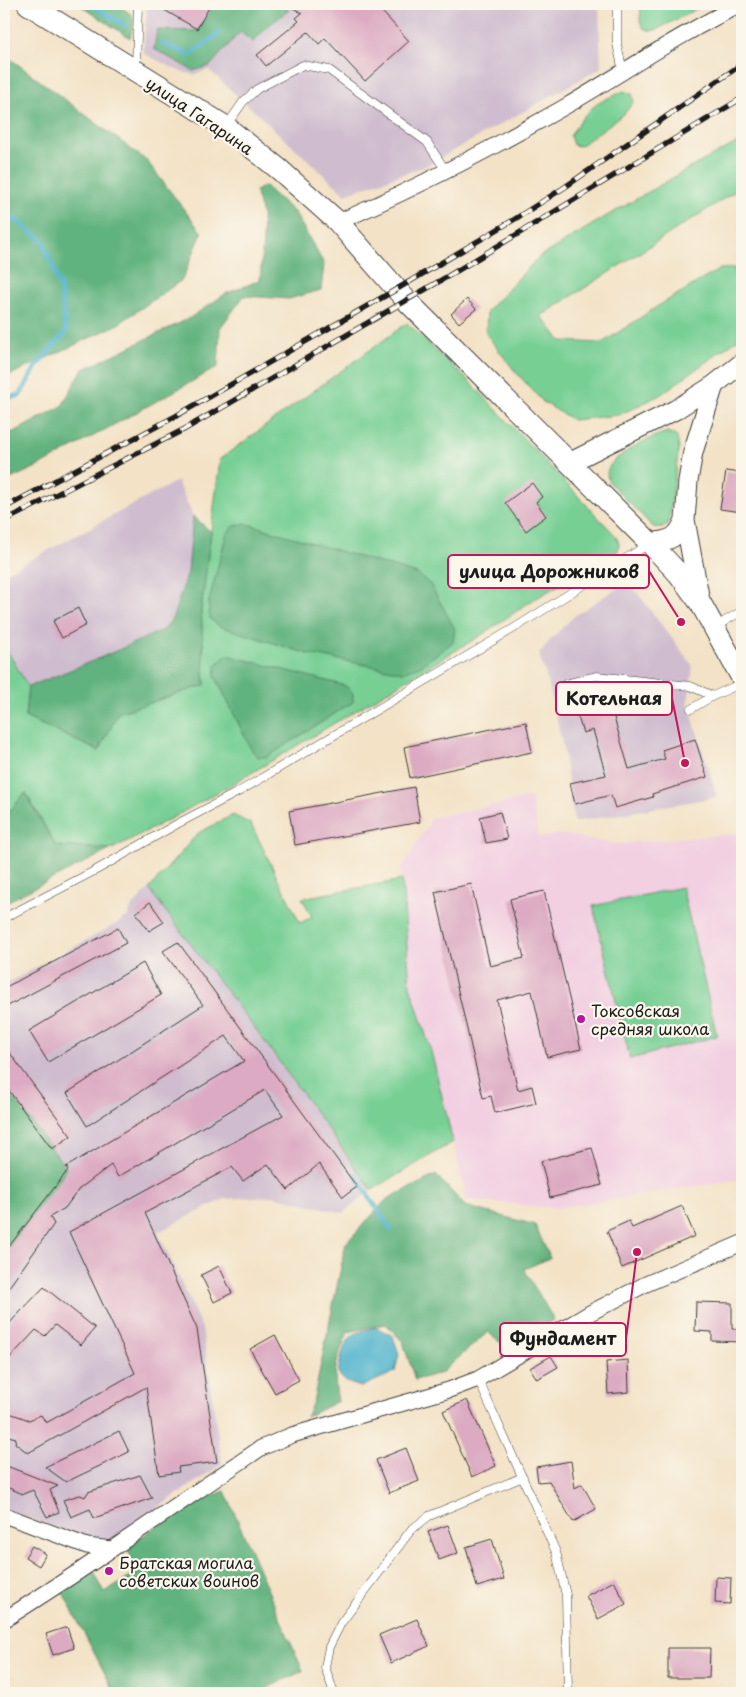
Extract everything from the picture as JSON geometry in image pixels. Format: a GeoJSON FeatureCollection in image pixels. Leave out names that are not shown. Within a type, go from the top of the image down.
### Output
{"type":"FeatureCollection","features":[{"type":"Feature","properties":{"kind":"main road","name":"улица Гагарина"},"geometry":{"type":"LineString","coordinates":[[28,4],[226,127],[280,170],[338,222],[406,300],[650,543],[678,574],[701,604],[742,678]]}},
{"type":"Feature","properties":{"kind":"street"},"geometry":{"type":"LineString","coordinates":[[338,222],[446,172],[569,104],[676,39],[742,4]]}},
{"type":"Feature","properties":{"kind":"street"},"geometry":{"type":"LineString","coordinates":[[569,462],[675,410],[714,385],[742,363]]}},
{"type":"Feature","properties":{"kind":"street"},"geometry":{"type":"LineString","coordinates":[[701,604],[685,520],[688,481],[693,452],[714,385]]}},
{"type":"Feature","properties":{"kind":"street"},"geometry":{"type":"LineString","coordinates":[[650,543],[672,539],[680,532],[685,520]]}},
{"type":"Feature","properties":{"kind":"street"},"geometry":{"type":"LineString","coordinates":[[4,1620],[261,1448],[292,1435],[449,1390],[478,1379],[590,1313],[646,1284],[742,1243]]}},
{"type":"Feature","properties":{"kind":"street"},"geometry":{"type":"LineString","coordinates":[[4,1515],[88,1546],[112,1549]]}},
{"type":"Feature","properties":{"kind":"lane"},"geometry":{"type":"LineString","coordinates":[[136,72],[138,4]]}},
{"type":"Feature","properties":{"kind":"lane"},"geometry":{"type":"LineString","coordinates":[[617,4],[617,44],[623,71]]}},
{"type":"Feature","properties":{"kind":"lane"},"geometry":{"type":"LineString","coordinates":[[226,127],[243,102],[256,89],[304,65],[329,70],[427,142],[446,172]]}},
{"type":"Feature","properties":{"kind":"lane"},"geometry":{"type":"LineString","coordinates":[[4,918],[240,791],[516,627],[650,543]]}},
{"type":"Feature","properties":{"kind":"lane"},"geometry":{"type":"LineString","coordinates":[[715,627],[742,611]]}},
{"type":"Feature","properties":{"kind":"lane"},"geometry":{"type":"LineString","coordinates":[[566,684],[596,676],[690,686],[713,696]]}},
{"type":"Feature","properties":{"kind":"lane"},"geometry":{"type":"LineString","coordinates":[[691,709],[713,696],[742,683]]}},
{"type":"Feature","properties":{"kind":"lane"},"geometry":{"type":"LineString","coordinates":[[478,1379],[556,1552],[566,1595],[568,1693]]}},
{"type":"Feature","properties":{"kind":"lane"},"geometry":{"type":"LineString","coordinates":[[334,1693],[325,1667],[329,1648],[341,1623],[411,1530],[429,1516],[523,1477]]}},
{"type":"Feature","properties":{"kind":"shaded area"},"geometry":{"type":"Polygon","coordinates":[[[147,4],[599,4],[601,68],[426,166],[345,194],[209,70],[193,75],[177,70],[143,53],[147,4]]]}},
{"type":"Feature","properties":{"kind":"shaded area"},"geometry":{"type":"Polygon","coordinates":[[[177,481],[193,516],[188,572],[173,617],[165,629],[28,687],[4,645],[4,574],[177,481]]]}},
{"type":"Feature","properties":{"kind":"shaded area"},"geometry":{"type":"Polygon","coordinates":[[[628,581],[693,666],[688,702],[717,797],[574,822],[563,747],[549,686],[539,654],[574,616],[628,581]]]}},
{"type":"Feature","properties":{"kind":"shaded area","name":"Токсовская средняя школа"},"geometry":{"type":"Polygon","coordinates":[[[531,797],[539,837],[562,834],[615,844],[742,833],[742,1179],[557,1208],[467,1200],[431,1051],[410,986],[401,869],[432,818],[531,797]]]}},
{"type":"Feature","properties":{"kind":"shaded area"},"geometry":{"type":"Polygon","coordinates":[[[149,889],[265,1042],[372,1190],[343,1213],[273,1196],[224,1199],[158,1232],[202,1328],[222,1464],[110,1540],[89,1539],[4,1510],[4,1253],[60,1181],[66,1168],[4,1084],[4,985],[118,923],[128,916],[131,908],[149,889]]]}},
{"type":"Feature","properties":{"kind":"green space"},"geometry":{"type":"Polygon","coordinates":[[[78,4],[117,4],[132,15],[134,21],[130,38],[78,4]]]}},
{"type":"Feature","properties":{"kind":"green space"},"geometry":{"type":"Polygon","coordinates":[[[214,4],[279,4],[289,10],[269,25],[253,42],[240,32],[210,66],[193,71],[154,49],[157,30],[198,31],[214,4]]]}},
{"type":"Feature","properties":{"kind":"green space"},"geometry":{"type":"Polygon","coordinates":[[[641,4],[706,4],[651,31],[643,28],[640,21],[641,4]]]}},
{"type":"Feature","properties":{"kind":"green space"},"geometry":{"type":"Polygon","coordinates":[[[4,54],[147,161],[202,233],[182,280],[117,325],[4,378],[4,54]]]}},
{"type":"Feature","properties":{"kind":"green space"},"geometry":{"type":"Polygon","coordinates":[[[624,91],[632,94],[634,101],[625,113],[580,146],[573,145],[570,136],[587,113],[598,104],[624,91]]]}},
{"type":"Feature","properties":{"kind":"green space"},"geometry":{"type":"Polygon","coordinates":[[[742,140],[742,187],[541,316],[561,341],[602,343],[658,306],[720,269],[735,268],[742,276],[742,336],[660,395],[619,415],[573,420],[543,402],[514,370],[486,334],[487,311],[539,257],[688,169],[742,140]]]}},
{"type":"Feature","properties":{"kind":"green space"},"geometry":{"type":"Polygon","coordinates":[[[265,186],[295,213],[324,264],[321,290],[289,299],[244,296],[220,328],[218,367],[45,463],[4,482],[4,432],[14,432],[62,406],[82,370],[190,318],[225,294],[260,280],[263,240],[262,214],[255,191],[265,186]]]}},
{"type":"Feature","properties":{"kind":"green space"},"geometry":{"type":"Polygon","coordinates":[[[407,323],[475,387],[615,535],[619,543],[618,551],[533,600],[480,636],[253,772],[176,816],[112,849],[56,846],[26,793],[4,818],[4,645],[28,687],[25,717],[99,751],[117,713],[205,685],[201,610],[220,459],[407,323]]]}},
{"type":"Feature","properties":{"kind":"green space"},"geometry":{"type":"Polygon","coordinates":[[[668,432],[677,437],[679,448],[669,519],[667,525],[663,528],[653,527],[609,482],[607,473],[609,467],[619,456],[645,441],[668,432]]]}},
{"type":"Feature","properties":{"kind":"green space"},"geometry":{"type":"Polygon","coordinates":[[[193,516],[211,532],[201,610],[205,685],[118,713],[99,751],[25,717],[28,687],[165,629],[173,617],[188,572],[193,516]]]}},
{"type":"Feature","properties":{"kind":"green space"},"geometry":{"type":"Polygon","coordinates":[[[245,523],[417,574],[430,584],[455,629],[453,642],[422,665],[403,672],[308,654],[219,626],[210,619],[208,605],[226,535],[232,527],[245,523]]]}},
{"type":"Feature","properties":{"kind":"green space"},"geometry":{"type":"Polygon","coordinates":[[[227,655],[346,686],[353,693],[353,702],[267,757],[258,757],[251,749],[215,676],[216,665],[227,655]]]}},
{"type":"Feature","properties":{"kind":"green space"},"geometry":{"type":"Polygon","coordinates":[[[25,793],[56,846],[112,849],[4,903],[4,818],[25,793]]]}},
{"type":"Feature","properties":{"kind":"green space"},"geometry":{"type":"Polygon","coordinates":[[[233,815],[251,824],[300,923],[312,917],[302,898],[402,880],[410,986],[431,1051],[453,1142],[372,1190],[265,1042],[149,889],[198,833],[233,815]]]}},
{"type":"Feature","properties":{"kind":"green space"},"geometry":{"type":"Polygon","coordinates":[[[682,887],[717,1036],[630,1059],[593,906],[682,887]]]}},
{"type":"Feature","properties":{"kind":"green space"},"geometry":{"type":"Polygon","coordinates":[[[4,1084],[66,1168],[60,1181],[4,1253],[4,1084]]]}},
{"type":"Feature","properties":{"kind":"green space"},"geometry":{"type":"Polygon","coordinates":[[[436,1175],[465,1206],[535,1225],[550,1258],[524,1269],[554,1320],[505,1347],[488,1332],[441,1373],[415,1380],[403,1342],[386,1324],[348,1332],[336,1366],[335,1381],[338,1401],[306,1417],[313,1402],[346,1243],[387,1199],[436,1175]]]}},
{"type":"Feature","properties":{"kind":"green space"},"geometry":{"type":"Polygon","coordinates":[[[225,1491],[303,1671],[257,1693],[115,1693],[62,1591],[93,1569],[104,1593],[137,1573],[127,1547],[183,1507],[225,1491]]]}},
{"type":"Feature","properties":{"kind":"water"},"geometry":{"type":"Polygon","coordinates":[[[375,1327],[393,1336],[399,1354],[395,1372],[361,1387],[346,1382],[338,1374],[346,1344],[354,1334],[375,1327]]]}},
{"type":"Feature","properties":{"kind":"building"},"geometry":{"type":"Polygon","coordinates":[[[154,4],[211,4],[197,29],[154,4]]]}},
{"type":"Feature","properties":{"kind":"building"},"geometry":{"type":"Polygon","coordinates":[[[286,4],[375,4],[409,41],[365,81],[325,38],[319,44],[308,32],[266,66],[257,55],[299,21],[296,18],[302,13],[286,4]]]}},
{"type":"Feature","properties":{"kind":"building"},"geometry":{"type":"Polygon","coordinates":[[[467,299],[476,309],[459,323],[451,314],[467,299]]]}},
{"type":"Feature","properties":{"kind":"building"},"geometry":{"type":"Polygon","coordinates":[[[726,471],[742,473],[742,512],[720,509],[726,471]]]}},
{"type":"Feature","properties":{"kind":"building"},"geometry":{"type":"Polygon","coordinates":[[[532,483],[542,497],[536,502],[546,516],[526,531],[505,503],[532,483]]]}},
{"type":"Feature","properties":{"kind":"building"},"geometry":{"type":"Polygon","coordinates":[[[78,608],[86,625],[62,638],[53,621],[78,608]]]}},
{"type":"Feature","properties":{"kind":"building"},"geometry":{"type":"Polygon","coordinates":[[[608,697],[629,769],[665,759],[662,750],[695,739],[707,777],[652,794],[653,797],[615,808],[611,795],[575,804],[570,783],[606,775],[593,730],[583,733],[575,707],[608,697]]]}},
{"type":"Feature","properties":{"kind":"building"},"geometry":{"type":"Polygon","coordinates":[[[526,722],[532,752],[410,778],[404,747],[526,722]]]}},
{"type":"Feature","properties":{"kind":"building"},"geometry":{"type":"Polygon","coordinates":[[[414,787],[420,822],[295,845],[289,811],[414,787]]]}},
{"type":"Feature","properties":{"kind":"building"},"geometry":{"type":"Polygon","coordinates":[[[500,812],[507,839],[486,843],[480,817],[500,812]]]}},
{"type":"Feature","properties":{"kind":"building"},"geometry":{"type":"Polygon","coordinates":[[[471,884],[490,966],[524,958],[510,899],[544,891],[581,1049],[547,1057],[532,991],[497,1000],[518,1090],[532,1086],[536,1103],[495,1113],[491,1096],[483,1098],[435,892],[471,884]]]}},
{"type":"Feature","properties":{"kind":"building"},"geometry":{"type":"Polygon","coordinates":[[[150,902],[164,922],[149,931],[136,913],[150,902]]]}},
{"type":"Feature","properties":{"kind":"building"},"geometry":{"type":"Polygon","coordinates":[[[118,928],[126,943],[4,1008],[4,988],[118,928]]]}},
{"type":"Feature","properties":{"kind":"building"},"geometry":{"type":"Polygon","coordinates":[[[178,942],[357,1187],[343,1197],[319,1164],[288,1190],[268,1164],[243,1181],[232,1167],[145,1213],[197,1329],[217,1462],[178,1467],[179,1472],[159,1475],[146,1387],[28,1453],[15,1443],[16,1438],[4,1435],[4,1411],[29,1420],[41,1415],[46,1423],[135,1373],[69,1232],[283,1115],[265,1090],[118,1177],[111,1165],[79,1189],[65,1208],[50,1217],[54,1224],[4,1294],[4,1253],[68,1170],[66,1167],[244,1061],[226,1036],[87,1126],[67,1093],[203,1005],[163,951],[178,942]]]}},
{"type":"Feature","properties":{"kind":"building"},"geometry":{"type":"Polygon","coordinates":[[[143,963],[161,995],[48,1062],[29,1031],[143,963]]]}},
{"type":"Feature","properties":{"kind":"building"},"geometry":{"type":"Polygon","coordinates":[[[4,1045],[71,1136],[52,1149],[4,1084],[4,1045]]]}},
{"type":"Feature","properties":{"kind":"building"},"geometry":{"type":"Polygon","coordinates":[[[592,1148],[602,1185],[550,1198],[541,1161],[592,1148]]]}},
{"type":"Feature","properties":{"kind":"building"},"geometry":{"type":"Polygon","coordinates":[[[682,1206],[695,1236],[622,1268],[607,1231],[629,1221],[632,1228],[682,1206]]]}},
{"type":"Feature","properties":{"kind":"building"},"geometry":{"type":"Polygon","coordinates":[[[219,1266],[232,1293],[214,1302],[201,1275],[219,1266]]]}},
{"type":"Feature","properties":{"kind":"building"},"geometry":{"type":"Polygon","coordinates":[[[44,1287],[95,1328],[81,1345],[55,1325],[45,1336],[36,1330],[4,1364],[4,1329],[44,1287]]]}},
{"type":"Feature","properties":{"kind":"building"},"geometry":{"type":"Polygon","coordinates":[[[696,1302],[732,1303],[732,1329],[742,1329],[742,1342],[712,1341],[712,1332],[695,1331],[696,1302]]]}},
{"type":"Feature","properties":{"kind":"building"},"geometry":{"type":"Polygon","coordinates":[[[275,1335],[299,1380],[275,1393],[250,1349],[275,1335]]]}},
{"type":"Feature","properties":{"kind":"building"},"geometry":{"type":"Polygon","coordinates":[[[551,1356],[558,1367],[537,1379],[530,1368],[551,1356]]]}},
{"type":"Feature","properties":{"kind":"building"},"geometry":{"type":"Polygon","coordinates":[[[628,1360],[629,1392],[608,1394],[606,1362],[628,1360]]]}},
{"type":"Feature","properties":{"kind":"building"},"geometry":{"type":"Polygon","coordinates":[[[467,1400],[496,1466],[472,1477],[443,1411],[467,1400]]]}},
{"type":"Feature","properties":{"kind":"building"},"geometry":{"type":"Polygon","coordinates":[[[119,1431],[129,1452],[66,1482],[45,1467],[119,1431]]]}},
{"type":"Feature","properties":{"kind":"building"},"geometry":{"type":"Polygon","coordinates":[[[406,1448],[419,1481],[389,1493],[376,1460],[406,1448]]]}},
{"type":"Feature","properties":{"kind":"building"},"geometry":{"type":"Polygon","coordinates":[[[571,1461],[575,1488],[582,1484],[596,1509],[573,1522],[549,1481],[538,1482],[536,1467],[571,1461]]]}},
{"type":"Feature","properties":{"kind":"building"},"geometry":{"type":"Polygon","coordinates":[[[4,1465],[58,1486],[50,1490],[59,1512],[47,1517],[33,1490],[23,1494],[4,1486],[4,1465]]]}},
{"type":"Feature","properties":{"kind":"building"},"geometry":{"type":"Polygon","coordinates":[[[140,1475],[152,1498],[94,1518],[90,1509],[71,1517],[63,1500],[80,1495],[85,1497],[88,1492],[140,1475]]]}},
{"type":"Feature","properties":{"kind":"building"},"geometry":{"type":"Polygon","coordinates":[[[448,1525],[458,1553],[439,1560],[428,1532],[448,1525]]]}},
{"type":"Feature","properties":{"kind":"building"},"geometry":{"type":"Polygon","coordinates":[[[492,1539],[504,1579],[477,1587],[466,1547],[492,1539]]]}},
{"type":"Feature","properties":{"kind":"building"},"geometry":{"type":"Polygon","coordinates":[[[32,1546],[46,1554],[39,1566],[25,1557],[32,1546]]]}},
{"type":"Feature","properties":{"kind":"building"},"geometry":{"type":"Polygon","coordinates":[[[716,1577],[731,1578],[730,1604],[715,1603],[716,1577]]]}},
{"type":"Feature","properties":{"kind":"building"},"geometry":{"type":"Polygon","coordinates":[[[614,1581],[626,1604],[598,1619],[586,1596],[614,1581]]]}},
{"type":"Feature","properties":{"kind":"building"},"geometry":{"type":"Polygon","coordinates":[[[417,1619],[429,1646],[391,1663],[379,1635],[417,1619]]]}},
{"type":"Feature","properties":{"kind":"building"},"geometry":{"type":"Polygon","coordinates":[[[67,1627],[74,1648],[53,1655],[46,1634],[67,1627]]]}},
{"type":"Feature","properties":{"kind":"building"},"geometry":{"type":"Polygon","coordinates":[[[668,1648],[710,1648],[709,1678],[668,1678],[668,1648]]]}},
{"type":"Feature","properties":{"kind":"waterway"},"geometry":{"type":"LineString","coordinates":[[90,4],[125,25]]}},
{"type":"Feature","properties":{"kind":"waterway"},"geometry":{"type":"LineString","coordinates":[[162,43],[189,55],[219,33]]}},
{"type":"Feature","properties":{"kind":"waterway"},"geometry":{"type":"LineString","coordinates":[[4,211],[43,241],[60,287],[66,332],[37,365],[20,395],[4,399]]}},
{"type":"Feature","properties":{"kind":"waterway"},"geometry":{"type":"LineString","coordinates":[[355,1175],[391,1230]]}},
{"type":"Feature","properties":{"kind":"railway"},"geometry":{"type":"LineString","coordinates":[[4,508],[176,416],[515,219],[565,187],[742,64]]}},
{"type":"Feature","properties":{"kind":"railway"},"geometry":{"type":"LineString","coordinates":[[4,521],[185,429],[450,275],[742,98]]}},
{"type":"Feature","properties":{"kind":"place","name":"улица Дорожников"},"geometry":{"type":"Point","coordinates":[681,622]}},
{"type":"Feature","properties":{"kind":"place","name":"Котельная"},"geometry":{"type":"Point","coordinates":[685,763]}},
{"type":"Feature","properties":{"kind":"place","name":"Токсовская средняя школа"},"geometry":{"type":"Point","coordinates":[581,1019]}},
{"type":"Feature","properties":{"kind":"place","name":"Фундамент"},"geometry":{"type":"Point","coordinates":[637,1252]}},
{"type":"Feature","properties":{"kind":"place","name":"Братская могила советских воинов"},"geometry":{"type":"Point","coordinates":[109,1571]}}]}
